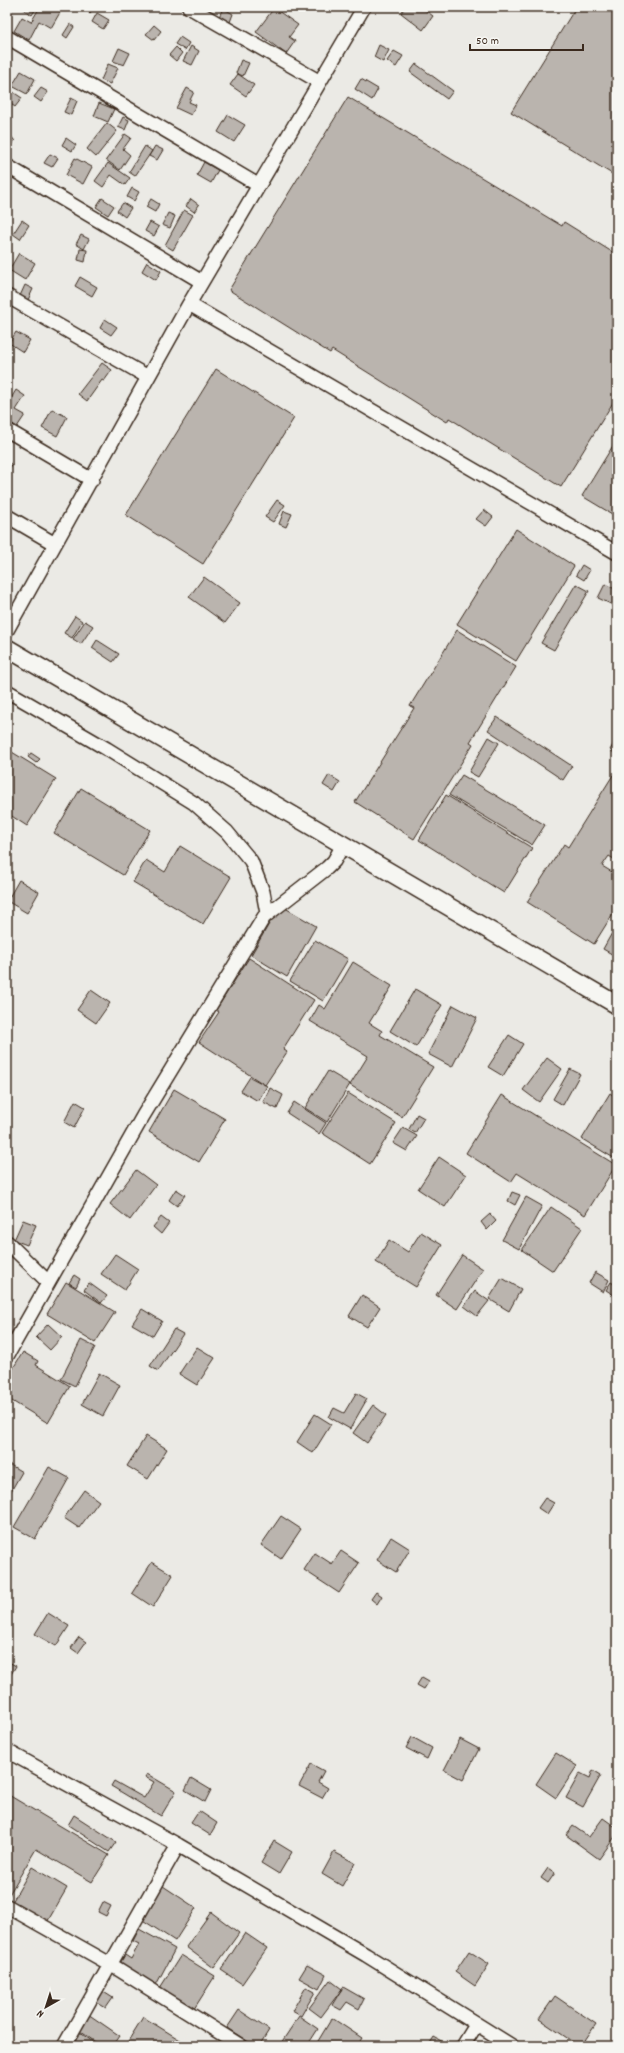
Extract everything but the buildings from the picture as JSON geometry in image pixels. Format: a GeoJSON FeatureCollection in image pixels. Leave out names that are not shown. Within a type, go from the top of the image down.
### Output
{"type":"FeatureCollection","features":[{"type":"Feature","properties":{"kind":"street"},"geometry":{"type":"LineString","coordinates":[[189,7],[320,82]]}},
{"type":"Feature","properties":{"kind":"street"},"geometry":{"type":"LineString","coordinates":[[7,630],[189,304],[364,7]]}},
{"type":"Feature","properties":{"kind":"street"},"geometry":{"type":"LineString","coordinates":[[7,37],[258,185]]}},
{"type":"Feature","properties":{"kind":"street"},"geometry":{"type":"LineString","coordinates":[[7,166],[202,282]]}},
{"type":"Feature","properties":{"kind":"street"},"geometry":{"type":"LineString","coordinates":[[7,296],[148,377]]}},
{"type":"Feature","properties":{"kind":"street"},"geometry":{"type":"LineString","coordinates":[[189,304],[617,553]]}},
{"type":"Feature","properties":{"kind":"street"},"geometry":{"type":"LineString","coordinates":[[7,430],[92,480]]}},
{"type":"Feature","properties":{"kind":"street"},"geometry":{"type":"LineString","coordinates":[[7,516],[55,544]]}},
{"type":"Feature","properties":{"kind":"street"},"geometry":{"type":"LineString","coordinates":[[7,648],[617,1005]]}},
{"type":"Feature","properties":{"kind":"street"},"geometry":{"type":"LineString","coordinates":[[7,691],[107,749],[194,803],[222,827],[251,861],[263,892],[267,913]]}},
{"type":"Feature","properties":{"kind":"street"},"geometry":{"type":"LineString","coordinates":[[7,1356],[143,1116],[267,913],[327,868],[334,861],[343,845]]}},
{"type":"Feature","properties":{"kind":"street"},"geometry":{"type":"LineString","coordinates":[[7,1242],[48,1282]]}},
{"type":"Feature","properties":{"kind":"street"},"geometry":{"type":"LineString","coordinates":[[7,1751],[178,1845],[366,1955],[476,2025],[512,2046]]}},
{"type":"Feature","properties":{"kind":"street"},"geometry":{"type":"LineString","coordinates":[[64,2046],[178,1845]]}},
{"type":"Feature","properties":{"kind":"street"},"geometry":{"type":"LineString","coordinates":[[7,1906],[110,1964],[241,2046]]}},
{"type":"Feature","properties":{"kind":"street"},"geometry":{"type":"LineString","coordinates":[[463,2046],[476,2025]]}}]}
